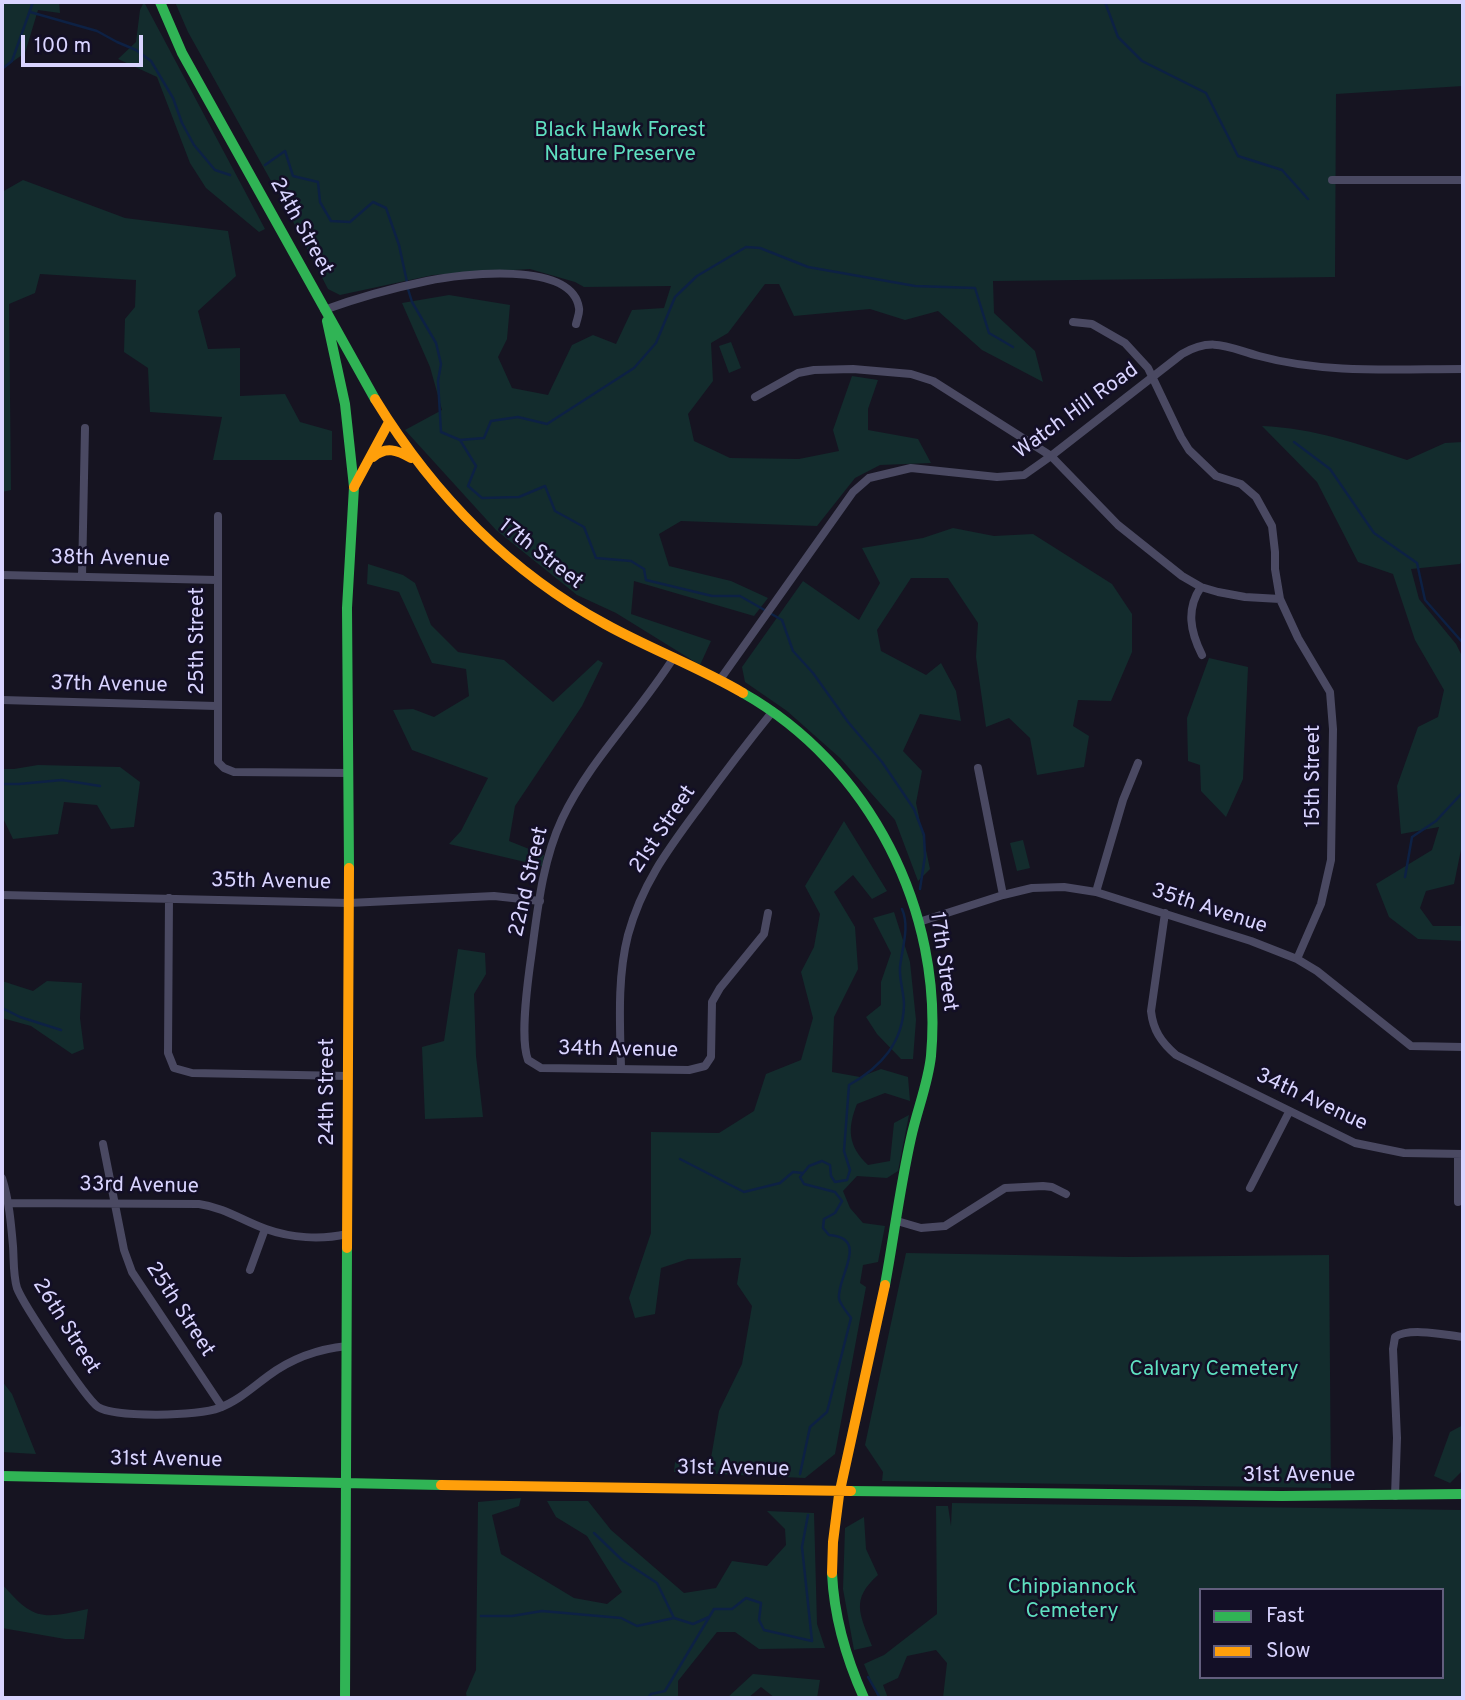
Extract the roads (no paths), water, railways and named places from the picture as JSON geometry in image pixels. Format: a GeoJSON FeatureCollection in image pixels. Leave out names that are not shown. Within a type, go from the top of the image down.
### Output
{"type":"FeatureCollection","features":[{"type":"Feature","properties":{"kind":"street","name":"24th Street"},"geometry":{"type":"LineString","coordinates":[[160,2],[183,53],[325,312],[345,404],[354,487],[347,608],[349,902],[345,1698]]}},
{"type":"Feature","properties":{"kind":"street"},"geometry":{"type":"LineString","coordinates":[[1332,180],[1463,180]]}},
{"type":"Feature","properties":{"kind":"street"},"geometry":{"type":"LineString","coordinates":[[325,312],[428,281],[496,274],[533,275],[551,279],[571,292],[579,309],[576,324]]}},
{"type":"Feature","properties":{"kind":"street","name":"17th Street"},"geometry":{"type":"LineString","coordinates":[[325,312],[389,422],[467,520],[530,575],[604,623],[674,657],[773,711],[836,767],[875,817],[906,881],[919,922],[929,972],[930,1061],[912,1135],[897,1222],[839,1492],[832,1548],[833,1591],[847,1656],[864,1698]]}},
{"type":"Feature","properties":{"kind":"street","name":"15th Street"},"geometry":{"type":"LineString","coordinates":[[1073,322],[1093,324],[1125,343],[1148,368],[1189,450],[1216,476],[1248,489],[1267,514],[1272,526],[1280,599],[1298,638],[1326,683],[1332,700],[1331,860],[1321,904],[1297,959]]}},
{"type":"Feature","properties":{"kind":"street","name":"Watch Hill Road"},"geometry":{"type":"LineString","coordinates":[[719,681],[853,492],[869,478],[911,468],[1015,477],[1029,472],[1182,354],[1206,344],[1223,345],[1259,356],[1330,368],[1463,369]]}},
{"type":"Feature","properties":{"kind":"street"},"geometry":{"type":"LineString","coordinates":[[755,397],[798,373],[814,370],[853,369],[911,374],[933,381],[1051,456],[1118,525],[1182,576],[1200,587],[1245,597],[1280,599]]}},
{"type":"Feature","properties":{"kind":"street","name":"24th Street"},"geometry":{"type":"LineString","coordinates":[[354,487],[389,422]]}},
{"type":"Feature","properties":{"kind":"street"},"geometry":{"type":"LineString","coordinates":[[82,577],[85,428]]}},
{"type":"Feature","properties":{"kind":"street"},"geometry":{"type":"LineString","coordinates":[[366,464],[376,453],[389,448],[398,450],[419,463]]}},
{"type":"Feature","properties":{"kind":"street","name":"25th Street"},"geometry":{"type":"LineString","coordinates":[[218,516],[216,757],[220,765],[234,772],[349,773]]}},
{"type":"Feature","properties":{"kind":"street","name":"38th Avenue"},"geometry":{"type":"LineString","coordinates":[[2,575],[217,580]]}},
{"type":"Feature","properties":{"kind":"street"},"geometry":{"type":"LineString","coordinates":[[1200,587],[1192,600],[1191,612],[1192,636],[1202,655]]}},
{"type":"Feature","properties":{"kind":"street","name":"22nd Street"},"geometry":{"type":"LineString","coordinates":[[531,1063],[525,1045],[527,1002],[540,901],[555,835],[585,778],[659,681],[674,657]]}},
{"type":"Feature","properties":{"kind":"street","name":"37th Avenue"},"geometry":{"type":"LineString","coordinates":[[2,700],[216,706]]}},
{"type":"Feature","properties":{"kind":"street","name":"21st Street"},"geometry":{"type":"LineString","coordinates":[[621,1068],[620,1003],[624,955],[628,935],[643,894],[653,871],[773,711]]}},
{"type":"Feature","properties":{"kind":"street"},"geometry":{"type":"LineString","coordinates":[[1096,892],[1123,800],[1138,763]]}},
{"type":"Feature","properties":{"kind":"street"},"geometry":{"type":"LineString","coordinates":[[978,768],[1003,895]]}},
{"type":"Feature","properties":{"kind":"street","name":"35th Avenue"},"geometry":{"type":"LineString","coordinates":[[919,922],[1003,895],[1053,886],[1096,892],[1251,941],[1297,959],[1317,971],[1411,1046],[1463,1047]]}},
{"type":"Feature","properties":{"kind":"street","name":"35th Avenue"},"geometry":{"type":"LineString","coordinates":[[2,895],[349,902],[494,896],[540,901]]}},
{"type":"Feature","properties":{"kind":"street"},"geometry":{"type":"LineString","coordinates":[[169,898],[168,1053],[172,1065],[178,1071],[348,1076]]}},
{"type":"Feature","properties":{"kind":"street","name":"34th Avenue"},"geometry":{"type":"LineString","coordinates":[[531,1063],[541,1068],[689,1070],[705,1066],[711,1057],[712,1002],[764,933],[768,913]]}},
{"type":"Feature","properties":{"kind":"street","name":"34th Avenue"},"geometry":{"type":"LineString","coordinates":[[1165,913],[1152,1021],[1158,1037],[1176,1055],[1289,1112],[1368,1147],[1404,1153],[1461,1154]]}},
{"type":"Feature","properties":{"kind":"street"},"geometry":{"type":"LineString","coordinates":[[1250,1188],[1289,1112]]}},
{"type":"Feature","properties":{"kind":"street","name":"25th Street"},"geometry":{"type":"LineString","coordinates":[[103,1144],[124,1250],[138,1284],[222,1407]]}},
{"type":"Feature","properties":{"kind":"street"},"geometry":{"type":"LineString","coordinates":[[1458,1202],[1461,1154]]}},
{"type":"Feature","properties":{"kind":"street","name":"26th Street"},"geometry":{"type":"LineString","coordinates":[[2,1178],[8,1203],[15,1275],[21,1297],[99,1408],[120,1412],[197,1414],[222,1407]]}},
{"type":"Feature","properties":{"kind":"street"},"geometry":{"type":"LineString","coordinates":[[897,1222],[921,1228],[945,1226],[1005,1188],[1043,1186],[1066,1194]]}},
{"type":"Feature","properties":{"kind":"street","name":"33rd Avenue"},"geometry":{"type":"LineString","coordinates":[[8,1203],[214,1206],[265,1228],[302,1237],[347,1234]]}},
{"type":"Feature","properties":{"kind":"street"},"geometry":{"type":"LineString","coordinates":[[250,1270],[265,1228]]}},
{"type":"Feature","properties":{"kind":"street"},"geometry":{"type":"LineString","coordinates":[[1395,1496],[1395,1337],[1403,1332],[1413,1332],[1463,1337]]}},
{"type":"Feature","properties":{"kind":"street"},"geometry":{"type":"LineString","coordinates":[[222,1407],[297,1358],[322,1349],[347,1346]]}},
{"type":"Feature","properties":{"kind":"street","name":"31st Avenue"},"geometry":{"type":"LineString","coordinates":[[2,1476],[839,1492],[1300,1497],[1463,1494]]}},
{"type":"Feature","properties":{"kind":"waterway"},"geometry":{"type":"LineString","coordinates":[[2,69],[12,61],[33,2]]}},
{"type":"Feature","properties":{"kind":"waterway"},"geometry":{"type":"LineString","coordinates":[[1105,2],[1118,37],[1142,61],[1206,93],[1238,156],[1282,170],[1308,199]]}},
{"type":"Feature","properties":{"kind":"waterway"},"geometry":{"type":"LineString","coordinates":[[30,12],[97,31],[136,50],[151,61],[173,98],[194,145],[215,170],[230,175]]}},
{"type":"Feature","properties":{"kind":"waterway"},"geometry":{"type":"LineString","coordinates":[[265,165],[285,151],[293,176],[318,182],[320,202],[331,221],[350,222],[373,202],[386,208],[399,245],[407,282]]}},
{"type":"Feature","properties":{"kind":"waterway"},"geometry":{"type":"LineString","coordinates":[[460,440],[484,438],[491,421],[518,417],[547,424],[634,368],[656,343],[675,297],[697,276],[746,247],[760,248],[808,267],[915,286],[975,288],[989,333],[1013,347]]}},
{"type":"Feature","properties":{"kind":"waterway"},"geometry":{"type":"LineString","coordinates":[[408,289],[412,302],[436,343],[441,364],[438,381],[441,432],[460,440],[476,466],[468,486],[482,498],[519,497],[545,486],[555,511],[584,527],[596,558],[631,561],[644,569],[646,580],[712,596],[740,596],[782,620],[793,651],[882,762],[914,809],[924,835],[925,856],[920,889]]}},
{"type":"Feature","properties":{"kind":"waterway"},"geometry":{"type":"LineString","coordinates":[[1294,442],[1330,469],[1374,533],[1417,563],[1425,600],[1463,643]]}},
{"type":"Feature","properties":{"kind":"waterway"},"geometry":{"type":"LineString","coordinates":[[2,784],[62,780],[100,786]]}},
{"type":"Feature","properties":{"kind":"waterway"},"geometry":{"type":"LineString","coordinates":[[1405,877],[1412,837],[1436,821],[1463,792]]}},
{"type":"Feature","properties":{"kind":"waterway"},"geometry":{"type":"LineString","coordinates":[[800,1474],[810,1427],[827,1412],[851,1318],[839,1299],[839,1290],[849,1260],[848,1243],[829,1235],[823,1228],[824,1219],[835,1213],[842,1201],[835,1192],[804,1184],[800,1177],[809,1166],[822,1161],[830,1165],[831,1176],[835,1182],[847,1180],[850,1170],[844,1151],[849,1085],[880,1062],[895,1042],[903,1019],[900,967],[905,930],[902,909]]}},
{"type":"Feature","properties":{"kind":"waterway"},"geometry":{"type":"LineString","coordinates":[[2,1008],[20,1017],[61,1030]]}},
{"type":"Feature","properties":{"kind":"waterway"},"geometry":{"type":"LineString","coordinates":[[680,1159],[744,1192],[780,1183],[793,1172],[803,1173]]}},
{"type":"Feature","properties":{"kind":"waterway"},"geometry":{"type":"LineString","coordinates":[[648,1698],[651,1694],[665,1691],[714,1609],[732,1609],[746,1598],[761,1603],[759,1620],[764,1630],[812,1641],[802,1547],[808,1515]]}},
{"type":"Feature","properties":{"kind":"waterway"},"geometry":{"type":"LineString","coordinates":[[594,1533],[622,1560],[657,1583],[674,1618],[693,1624],[709,1617]]}},
{"type":"Feature","properties":{"kind":"waterway"},"geometry":{"type":"LineString","coordinates":[[481,1616],[512,1616],[542,1611],[621,1618],[637,1626],[674,1618]]}},
{"type":"Feature","properties":{"kind":"waterway"},"geometry":{"type":"LineString","coordinates":[[868,1677],[880,1698]]}},
{"type":"Feature","properties":{"kind":"park label","name":"Black Hawk Forest Nature Preserve"},"geometry":{"type":"Point","coordinates":[620,144]}},
{"type":"Feature","properties":{"kind":"park label","name":"Calvary Cemetery"},"geometry":{"type":"Point","coordinates":[1214,1371]}},
{"type":"Feature","properties":{"kind":"park label","name":"Chippiannock Cemetery"},"geometry":{"type":"Point","coordinates":[1072,1601]}}]}
